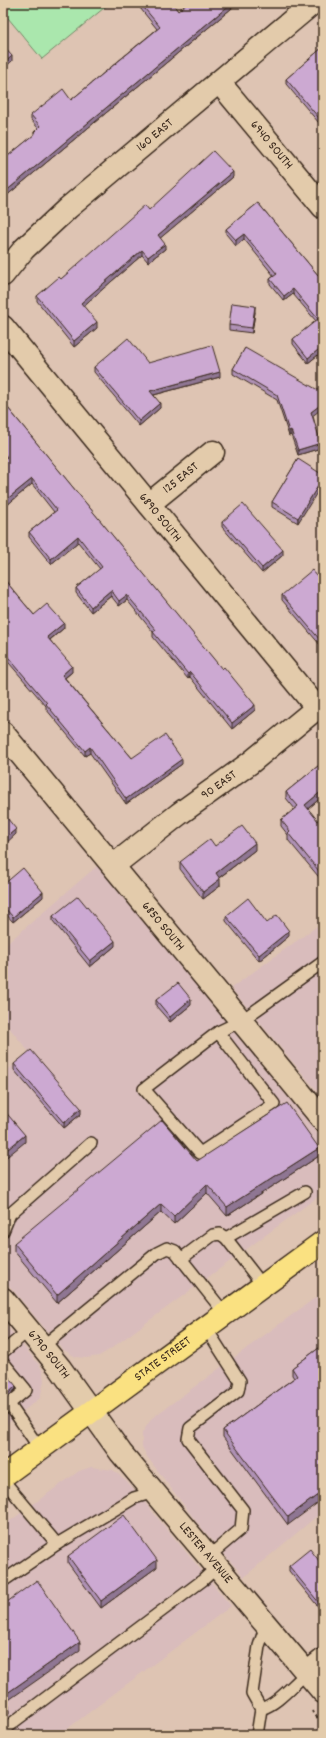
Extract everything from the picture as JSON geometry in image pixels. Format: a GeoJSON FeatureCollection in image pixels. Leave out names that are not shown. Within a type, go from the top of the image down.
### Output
{"type":"FeatureCollection","features":[{"type":"Feature","properties":{"kind":"main road","name":"STATE STREET"},"geometry":{"type":"LineString","coordinates":[[3,1476],[226,1315],[323,1242]]}},
{"type":"Feature","properties":{"kind":"street","name":"160 EAST"},"geometry":{"type":"LineString","coordinates":[[3,274],[24,250],[68,208],[313,3]]}},
{"type":"Feature","properties":{"kind":"street","name":"6940 SOUTH"},"geometry":{"type":"LineString","coordinates":[[220,82],[323,207]]}},
{"type":"Feature","properties":{"kind":"street","name":"6890 SOUTH"},"geometry":{"type":"LineString","coordinates":[[3,327],[149,504],[320,705]]}},
{"type":"Feature","properties":{"kind":"street","name":"125 EAST"},"geometry":{"type":"LineString","coordinates":[[149,504],[213,452]]}},
{"type":"Feature","properties":{"kind":"street","name":"90 EAST"},"geometry":{"type":"LineString","coordinates":[[114,865],[179,814],[250,763],[320,705]]}},
{"type":"Feature","properties":{"kind":"street","name":"6850 SOUTH"},"geometry":{"type":"LineString","coordinates":[[3,733],[114,865],[323,1120]]}},
{"type":"Feature","properties":{"kind":"street","name":"6790 SOUTH"},"geometry":{"type":"LineString","coordinates":[[3,1299],[60,1368],[92,1412]]}},
{"type":"Feature","properties":{"kind":"street","name":"LESTER AVENUE"},"geometry":{"type":"LineString","coordinates":[[92,1412],[121,1453],[266,1625],[315,1667],[317,1701]]}},
{"type":"Feature","properties":{"kind":"lane"},"geometry":{"type":"LineString","coordinates":[[218,1032],[274,1104],[200,1153],[144,1089],[218,1032],[242,1021],[323,962]]}},
{"type":"Feature","properties":{"kind":"lane"},"geometry":{"type":"LineString","coordinates":[[3,1231],[10,1214],[91,1143]]}},
{"type":"Feature","properties":{"kind":"lane"},"geometry":{"type":"LineString","coordinates":[[226,1238],[305,1192]]}},
{"type":"Feature","properties":{"kind":"lane"},"geometry":{"type":"LineString","coordinates":[[181,1259],[213,1235],[220,1234],[226,1238],[264,1286]]}},
{"type":"Feature","properties":{"kind":"lane"},"geometry":{"type":"LineString","coordinates":[[3,1352],[35,1338],[157,1252],[167,1248],[176,1252],[226,1315]]}},
{"type":"Feature","properties":{"kind":"lane"},"geometry":{"type":"LineString","coordinates":[[3,1730],[203,1580],[212,1562],[242,1528],[243,1510],[188,1438],[190,1428],[238,1391],[240,1381],[206,1328]]}},
{"type":"Feature","properties":{"kind":"lane"},"geometry":{"type":"LineString","coordinates":[[3,1362],[26,1390],[6,1406],[40,1449]]}},
{"type":"Feature","properties":{"kind":"lane"},"geometry":{"type":"LineString","coordinates":[[3,1480],[57,1544]]}},
{"type":"Feature","properties":{"kind":"lane"},"geometry":{"type":"LineString","coordinates":[[3,1581],[57,1544],[134,1498],[154,1492]]}},
{"type":"Feature","properties":{"kind":"lane"},"geometry":{"type":"LineString","coordinates":[[257,1735],[261,1709],[252,1693],[259,1646],[266,1625]]}},
{"type":"Feature","properties":{"kind":"lane"},"geometry":{"type":"LineString","coordinates":[[261,1709],[272,1705],[290,1687],[315,1667]]}},
{"type":"Feature","properties":{"kind":"path"},"geometry":{"type":"LineString","coordinates":[[317,1701],[323,1724]]}},
{"type":"Feature","properties":{"kind":"shaded area"},"geometry":{"type":"Polygon","coordinates":[[[97,866],[323,1140],[323,1193],[109,1350],[99,1356],[86,1358],[76,1357],[62,1349],[3,1278],[3,1074],[29,1052],[3,1020],[3,947],[97,866]]]}},
{"type":"Feature","properties":{"kind":"shaded area"},"geometry":{"type":"Polygon","coordinates":[[[323,922],[323,1098],[231,988],[323,922]]]}},
{"type":"Feature","properties":{"kind":"shaded area"},"geometry":{"type":"Polygon","coordinates":[[[323,1292],[323,1511],[244,1577],[199,1525],[148,1458],[142,1447],[142,1433],[152,1418],[323,1292]]]}},
{"type":"Feature","properties":{"kind":"shaded area"},"geometry":{"type":"Polygon","coordinates":[[[3,1322],[40,1366],[43,1372],[44,1381],[40,1398],[3,1427],[3,1322]]]}},
{"type":"Feature","properties":{"kind":"shaded area"},"geometry":{"type":"Polygon","coordinates":[[[91,1467],[113,1470],[126,1480],[231,1606],[59,1735],[3,1735],[3,1526],[79,1471],[91,1467]]]}},
{"type":"Feature","properties":{"kind":"green space"},"geometry":{"type":"Polygon","coordinates":[[[3,3],[110,3],[42,59],[3,12],[3,3]]]}},
{"type":"Feature","properties":{"kind":"building"},"geometry":{"type":"Polygon","coordinates":[[[140,3],[172,3],[178,11],[188,3],[232,3],[5,192],[3,190],[3,160],[35,134],[34,132],[40,126],[31,115],[63,89],[71,100],[160,27],[140,3]]]}},
{"type":"Feature","properties":{"kind":"building"},"geometry":{"type":"Polygon","coordinates":[[[3,46],[12,56],[3,64],[3,46]]]}},
{"type":"Feature","properties":{"kind":"building"},"geometry":{"type":"Polygon","coordinates":[[[323,47],[323,89],[321,90],[323,92],[323,120],[320,116],[319,118],[286,79],[323,47]]]}},
{"type":"Feature","properties":{"kind":"building"},"geometry":{"type":"Polygon","coordinates":[[[213,151],[233,172],[158,235],[165,244],[148,257],[142,250],[81,303],[97,322],[74,341],[37,296],[59,277],[61,279],[145,205],[149,210],[213,151]]]}},
{"type":"Feature","properties":{"kind":"building"},"geometry":{"type":"Polygon","coordinates":[[[258,203],[323,281],[323,346],[308,358],[293,339],[318,319],[293,289],[284,296],[270,279],[277,274],[244,234],[236,240],[226,229],[258,203]]]}},
{"type":"Feature","properties":{"kind":"building"},"geometry":{"type":"Polygon","coordinates":[[[232,303],[255,306],[252,328],[229,325],[232,303]]]}},
{"type":"Feature","properties":{"kind":"building"},"geometry":{"type":"Polygon","coordinates":[[[128,338],[148,363],[212,345],[220,372],[150,391],[160,403],[139,421],[94,367],[128,338]]]}},
{"type":"Feature","properties":{"kind":"building"},"geometry":{"type":"Polygon","coordinates":[[[245,348],[323,393],[323,403],[311,412],[321,443],[298,450],[291,430],[289,431],[277,395],[233,369],[245,348]]]}},
{"type":"Feature","properties":{"kind":"building"},"geometry":{"type":"Polygon","coordinates":[[[3,402],[222,669],[224,667],[255,705],[232,723],[190,672],[188,674],[153,632],[156,630],[127,595],[119,601],[111,590],[91,607],[76,588],[102,567],[78,536],[51,559],[29,532],[57,510],[32,479],[6,500],[3,497],[3,461],[7,457],[3,452],[3,402]]]}},
{"type":"Feature","properties":{"kind":"building"},"geometry":{"type":"Polygon","coordinates":[[[298,459],[323,475],[323,478],[298,518],[272,502],[298,459]]]}},
{"type":"Feature","properties":{"kind":"building"},"geometry":{"type":"Polygon","coordinates":[[[243,504],[283,550],[262,568],[222,522],[243,504]]]}},
{"type":"Feature","properties":{"kind":"building"},"geometry":{"type":"Polygon","coordinates":[[[312,570],[323,583],[323,639],[321,641],[282,595],[312,570]]]}},
{"type":"Feature","properties":{"kind":"building"},"geometry":{"type":"Polygon","coordinates":[[[3,578],[34,615],[47,604],[64,623],[47,637],[72,666],[62,675],[132,758],[165,735],[182,759],[126,799],[90,747],[85,751],[3,651],[3,578]]]}},
{"type":"Feature","properties":{"kind":"building"},"geometry":{"type":"Polygon","coordinates":[[[323,762],[323,790],[305,805],[323,827],[323,876],[288,833],[290,831],[281,820],[298,806],[286,792],[323,762]]]}},
{"type":"Feature","properties":{"kind":"building"},"geometry":{"type":"Polygon","coordinates":[[[3,813],[16,829],[3,840],[3,813]]]}},
{"type":"Feature","properties":{"kind":"building"},"geometry":{"type":"Polygon","coordinates":[[[242,826],[255,843],[216,873],[220,879],[203,892],[180,862],[210,839],[215,846],[242,826]]]}},
{"type":"Feature","properties":{"kind":"building"},"geometry":{"type":"Polygon","coordinates":[[[23,868],[43,892],[13,917],[3,906],[3,885],[23,868]]]}},
{"type":"Feature","properties":{"kind":"building"},"geometry":{"type":"Polygon","coordinates":[[[78,896],[115,941],[90,961],[53,916],[78,896]]]}},
{"type":"Feature","properties":{"kind":"building"},"geometry":{"type":"Polygon","coordinates":[[[248,898],[267,923],[277,915],[289,931],[259,955],[226,916],[248,898]]]}},
{"type":"Feature","properties":{"kind":"building"},"geometry":{"type":"Polygon","coordinates":[[[178,983],[191,999],[170,1017],[156,1000],[178,983]]]}},
{"type":"Feature","properties":{"kind":"building"},"geometry":{"type":"Polygon","coordinates":[[[31,1050],[81,1108],[64,1123],[14,1064],[31,1050]]]}},
{"type":"Feature","properties":{"kind":"building"},"geometry":{"type":"Polygon","coordinates":[[[287,1103],[319,1148],[227,1207],[207,1184],[174,1216],[161,1204],[57,1295],[14,1243],[162,1120],[197,1161],[287,1103]]]}},
{"type":"Feature","properties":{"kind":"building"},"geometry":{"type":"Polygon","coordinates":[[[3,1109],[25,1135],[3,1153],[3,1109]]]}},
{"type":"Feature","properties":{"kind":"building"},"geometry":{"type":"Polygon","coordinates":[[[323,1345],[323,1440],[319,1443],[323,1449],[323,1491],[288,1517],[223,1430],[297,1376],[292,1368],[323,1345]]]}},
{"type":"Feature","properties":{"kind":"building"},"geometry":{"type":"Polygon","coordinates":[[[3,1371],[16,1386],[3,1398],[3,1371]]]}},
{"type":"Feature","properties":{"kind":"building"},"geometry":{"type":"Polygon","coordinates":[[[124,1515],[157,1560],[101,1601],[68,1556],[124,1515]]]}},
{"type":"Feature","properties":{"kind":"building"},"geometry":{"type":"Polygon","coordinates":[[[310,1549],[323,1566],[323,1601],[320,1604],[289,1566],[310,1549]]]}},
{"type":"Feature","properties":{"kind":"building"},"geometry":{"type":"Polygon","coordinates":[[[37,1580],[80,1642],[3,1696],[3,1605],[37,1580]]]}},
{"type":"Feature","properties":{"kind":"building"},"geometry":{"type":"Polygon","coordinates":[[[3,1698],[9,1706],[3,1710],[3,1698]]]}}]}
